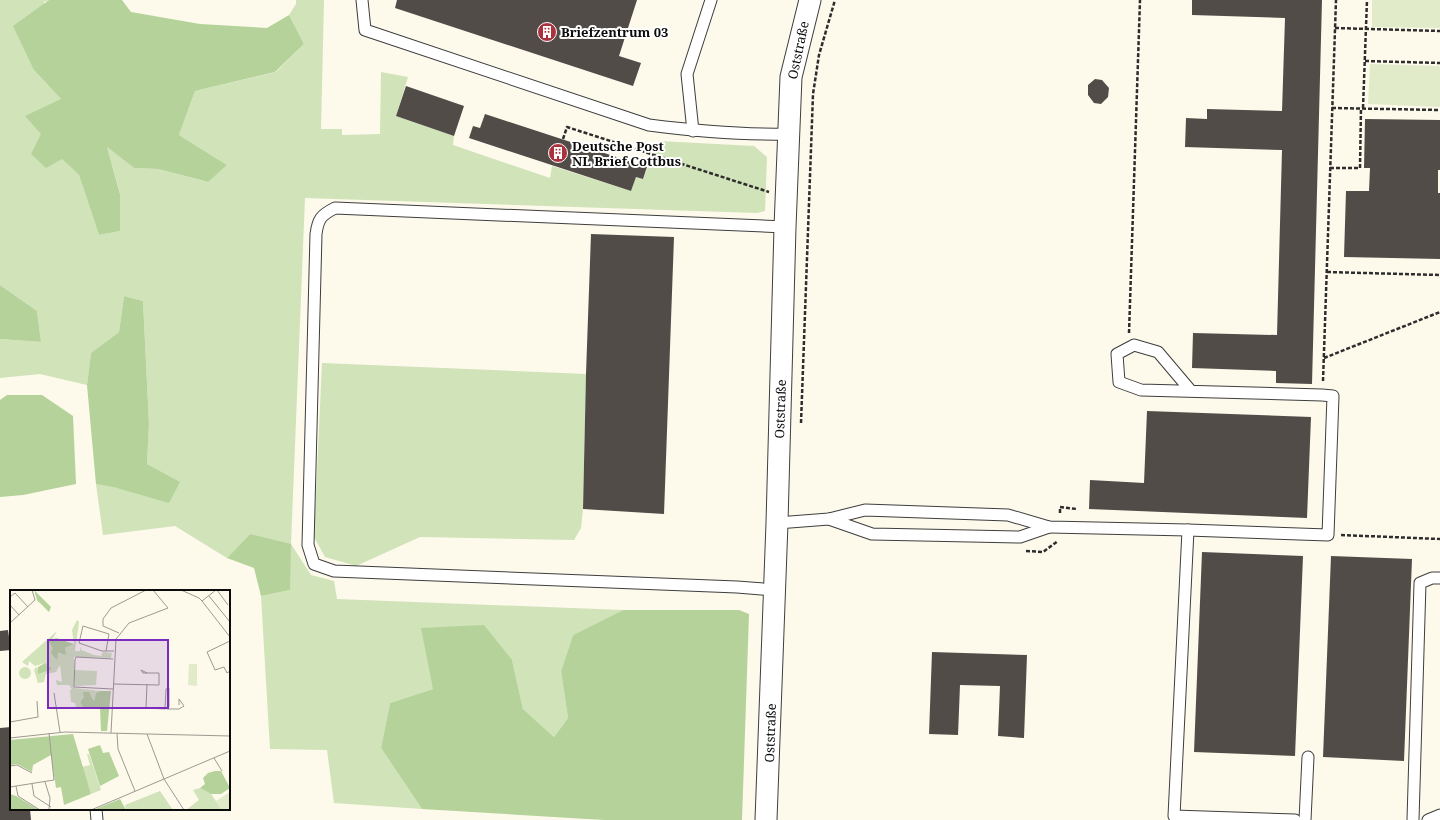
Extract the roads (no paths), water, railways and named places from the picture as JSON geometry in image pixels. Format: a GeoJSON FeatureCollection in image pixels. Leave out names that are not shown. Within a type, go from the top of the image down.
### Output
{"type":"FeatureCollection","features":[{"type":"Feature","properties":{"kind":"street","name":"Oststraße"},"geometry":{"type":"LineString","coordinates":[[766,820],[775,590],[785,227],[791,78],[810,0]]}},
{"type":"Feature","properties":{"kind":"lane"},"geometry":{"type":"LineString","coordinates":[[362,0],[364,30],[649,125],[693,131],[789,134]]}},
{"type":"Feature","properties":{"kind":"lane"},"geometry":{"type":"LineString","coordinates":[[693,131],[687,74],[711,0]]}},
{"type":"Feature","properties":{"kind":"lane"},"geometry":{"type":"LineString","coordinates":[[775,590],[721,586],[334,570],[314,564],[308,545],[316,234],[318,221],[326,212],[335,208],[785,227]]}},
{"type":"Feature","properties":{"kind":"lane"},"geometry":{"type":"LineString","coordinates":[[777,523],[828,519],[865,510],[1008,515],[1049,527],[1328,535],[1333,396],[1141,390],[1118,382],[1117,354],[1134,345],[1158,352],[1191,391]]}},
{"type":"Feature","properties":{"kind":"lane"},"geometry":{"type":"LineString","coordinates":[[828,519],[872,534],[1020,537],[1049,527]]}},
{"type":"Feature","properties":{"kind":"lane"},"geometry":{"type":"LineString","coordinates":[[1188,530],[1174,816],[1295,820]]}},
{"type":"Feature","properties":{"kind":"lane"},"geometry":{"type":"LineString","coordinates":[[1413,820],[1420,583],[1432,578],[1440,578]]}},
{"type":"Feature","properties":{"kind":"lane"},"geometry":{"type":"LineString","coordinates":[[1305,820],[1308,757]]}},
{"type":"Feature","properties":{"kind":"lane"},"geometry":{"type":"LineString","coordinates":[[96,810],[97,820]]}},
{"type":"Feature","properties":{"kind":"lane"},"geometry":{"type":"LineString","coordinates":[[1428,820],[1440,815]]}},
{"type":"Feature","properties":{"kind":"place","name":"Briefzentrum 03"},"geometry":{"type":"Point","coordinates":[547,32]}},
{"type":"Feature","properties":{"kind":"place","name":"Deutsche Post NL Brief Cottbus"},"geometry":{"type":"Point","coordinates":[558,153]}}]}
